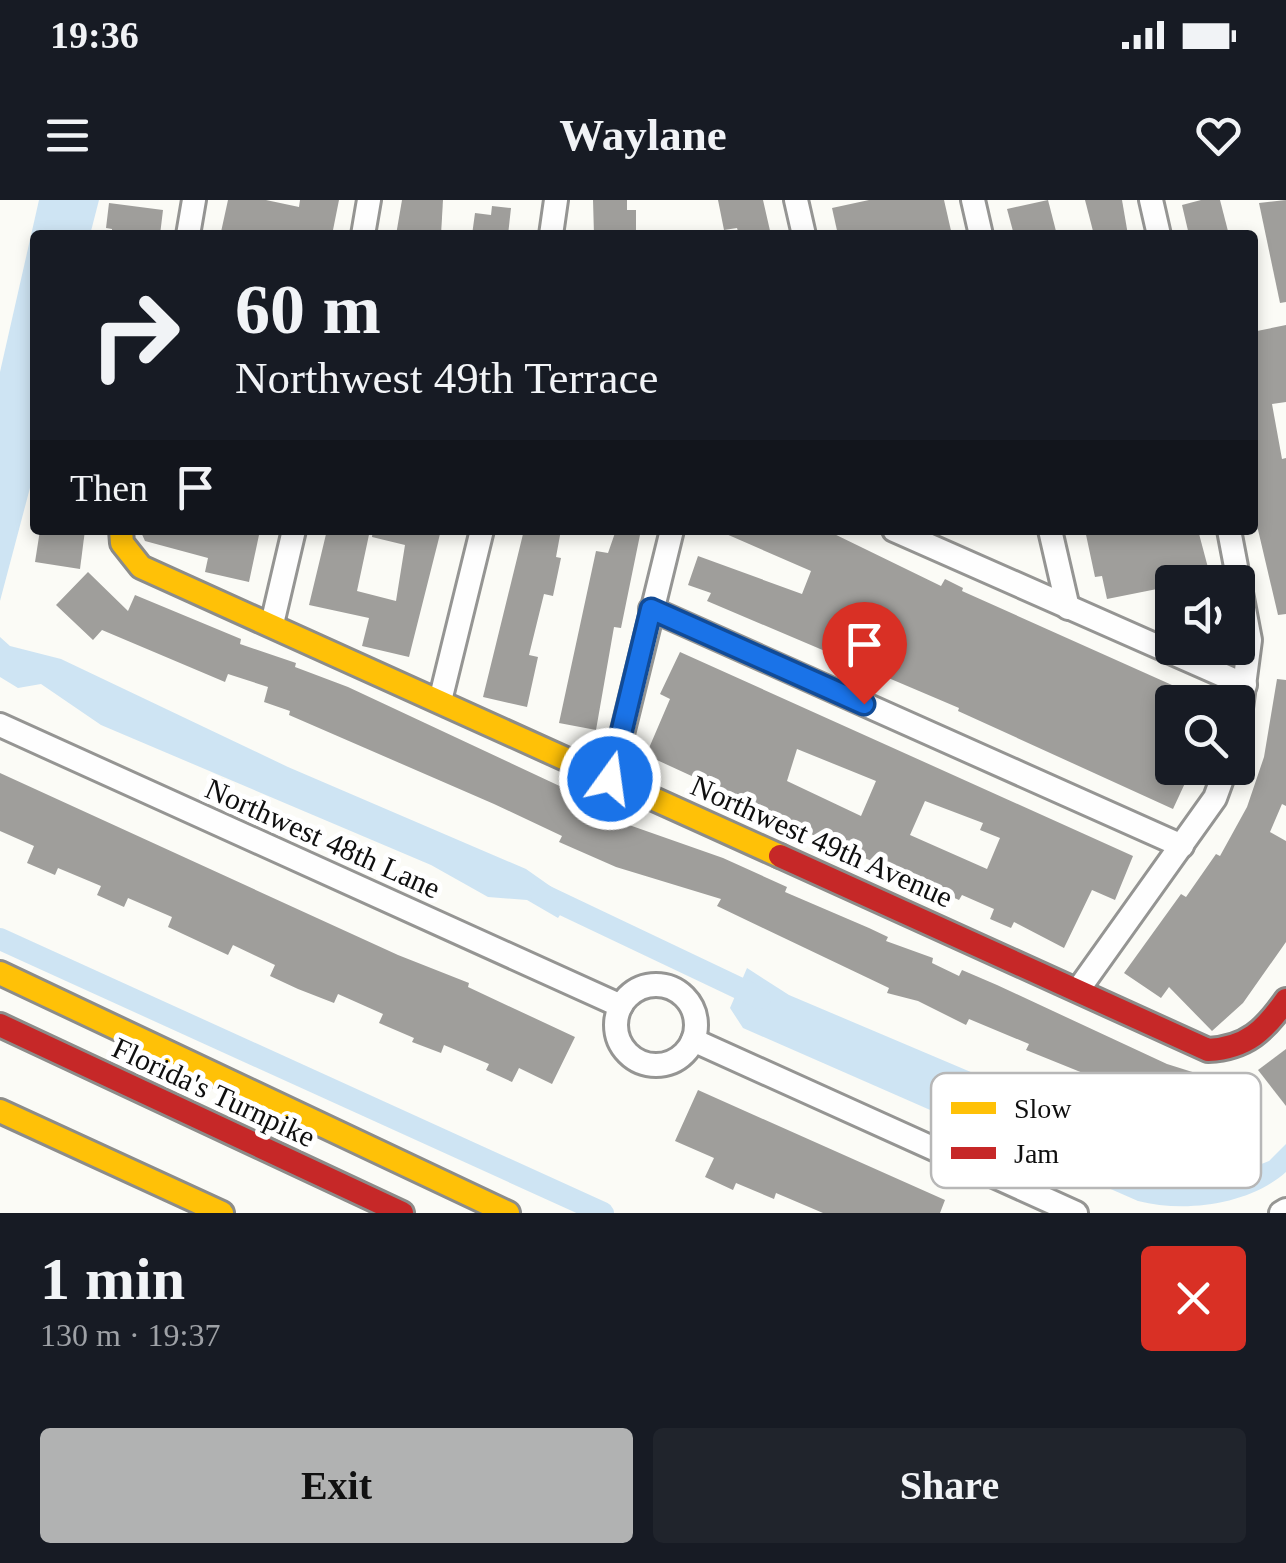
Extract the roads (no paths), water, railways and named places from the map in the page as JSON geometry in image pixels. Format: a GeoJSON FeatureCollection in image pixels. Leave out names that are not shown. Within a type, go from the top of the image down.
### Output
{"type":"FeatureCollection","features":[{"type":"Feature","properties":{"kind":"main road","name":"Northwest 49th Avenue"},"geometry":{"type":"LineString","coordinates":[[121,536],[141,567],[1208,1050],[1234,1050],[1264,1032],[1286,1000]]}},
{"type":"Feature","properties":{"kind":"main road"},"geometry":{"type":"LineString","coordinates":[[0,973],[508,1213]]}},
{"type":"Feature","properties":{"kind":"main road","name":"Florida's Turnpike"},"geometry":{"type":"LineString","coordinates":[[0,1025],[402,1213]]}},
{"type":"Feature","properties":{"kind":"main road"},"geometry":{"type":"LineString","coordinates":[[0,1111],[222,1213]]}},
{"type":"Feature","properties":{"kind":"main road"},"geometry":{"type":"LineString","coordinates":[[61,1142],[141,1201]]}},
{"type":"Feature","properties":{"kind":"street"},"geometry":{"type":"LineString","coordinates":[[189,230],[194,200]]}},
{"type":"Feature","properties":{"kind":"street"},"geometry":{"type":"LineString","coordinates":[[364,230],[369,200]]}},
{"type":"Feature","properties":{"kind":"street"},"geometry":{"type":"LineString","coordinates":[[553,230],[556,200]]}},
{"type":"Feature","properties":{"kind":"street"},"geometry":{"type":"LineString","coordinates":[[796,200],[803,230]]}},
{"type":"Feature","properties":{"kind":"street"},"geometry":{"type":"LineString","coordinates":[[973,200],[980,230]]}},
{"type":"Feature","properties":{"kind":"street"},"geometry":{"type":"LineString","coordinates":[[1151,200],[1158,230]]}},
{"type":"Feature","properties":{"kind":"street"},"geometry":{"type":"LineString","coordinates":[[272,624],[293,535]]}},
{"type":"Feature","properties":{"kind":"street"},"geometry":{"type":"LineString","coordinates":[[440,702],[481,535]]}},
{"type":"Feature","properties":{"kind":"street"},"geometry":{"type":"LineString","coordinates":[[610,779],[671,535]]}},
{"type":"Feature","properties":{"kind":"street"},"geometry":{"type":"LineString","coordinates":[[905,535],[1245,684],[1250,640],[1230,535]]}},
{"type":"Feature","properties":{"kind":"street"},"geometry":{"type":"LineString","coordinates":[[1051,535],[1068,608]]}},
{"type":"Feature","properties":{"kind":"street"},"geometry":{"type":"LineString","coordinates":[[651,609],[1182,846]]}},
{"type":"Feature","properties":{"kind":"street","name":"Northwest 48th Lane"},"geometry":{"type":"LineString","coordinates":[[0,726],[621,1006]]}},
{"type":"Feature","properties":{"kind":"street"},"geometry":{"type":"LineString","coordinates":[[1078,990],[1182,846],[1220,785]]}},
{"type":"Feature","properties":{"kind":"street"},"geometry":{"type":"LineString","coordinates":[[649,985],[673,988],[691,1005],[696,1028],[693,1040],[676,1060],[664,1064],[639,1061],[628,1054],[616,1031],[621,1006],[628,996],[649,985]]}},
{"type":"Feature","properties":{"kind":"street"},"geometry":{"type":"LineString","coordinates":[[693,1040],[931,1148]]}},
{"type":"Feature","properties":{"kind":"street"},"geometry":{"type":"LineString","coordinates":[[1021,1188],[1076,1213]]}},
{"type":"Feature","properties":{"kind":"water"},"geometry":{"type":"Polygon","coordinates":[[[39,200],[99,200],[91,230],[32,230],[39,200]]]}},
{"type":"Feature","properties":{"kind":"water"},"geometry":{"type":"Polygon","coordinates":[[[30,240],[30,488],[0,601],[0,372],[30,240]]]}},
{"type":"Feature","properties":{"kind":"water"},"geometry":{"type":"Polygon","coordinates":[[[0,637],[10,646],[61,659],[288,767],[526,869],[570,900],[558,918],[527,900],[488,897],[431,865],[101,725],[41,684],[18,688],[0,677],[0,637]]]}},
{"type":"Feature","properties":{"kind":"water"},"geometry":{"type":"Polygon","coordinates":[[[747,968],[789,995],[973,1073],[931,1073],[931,1110],[743,1028],[730,1008],[747,968]]]}},
{"type":"Feature","properties":{"kind":"water"},"geometry":{"type":"Polygon","coordinates":[[[1286,1144],[1286,1172],[1271,1183],[1254,1192],[1196,1206],[1138,1201],[1108,1188],[1261,1188],[1261,1164],[1286,1144]]]}},
{"type":"Feature","properties":{"kind":"waterway"},"geometry":{"type":"LineString","coordinates":[[541,894],[760,998]]}},
{"type":"Feature","properties":{"kind":"waterway"},"geometry":{"type":"LineString","coordinates":[[0,939],[603,1213]]}}]}
